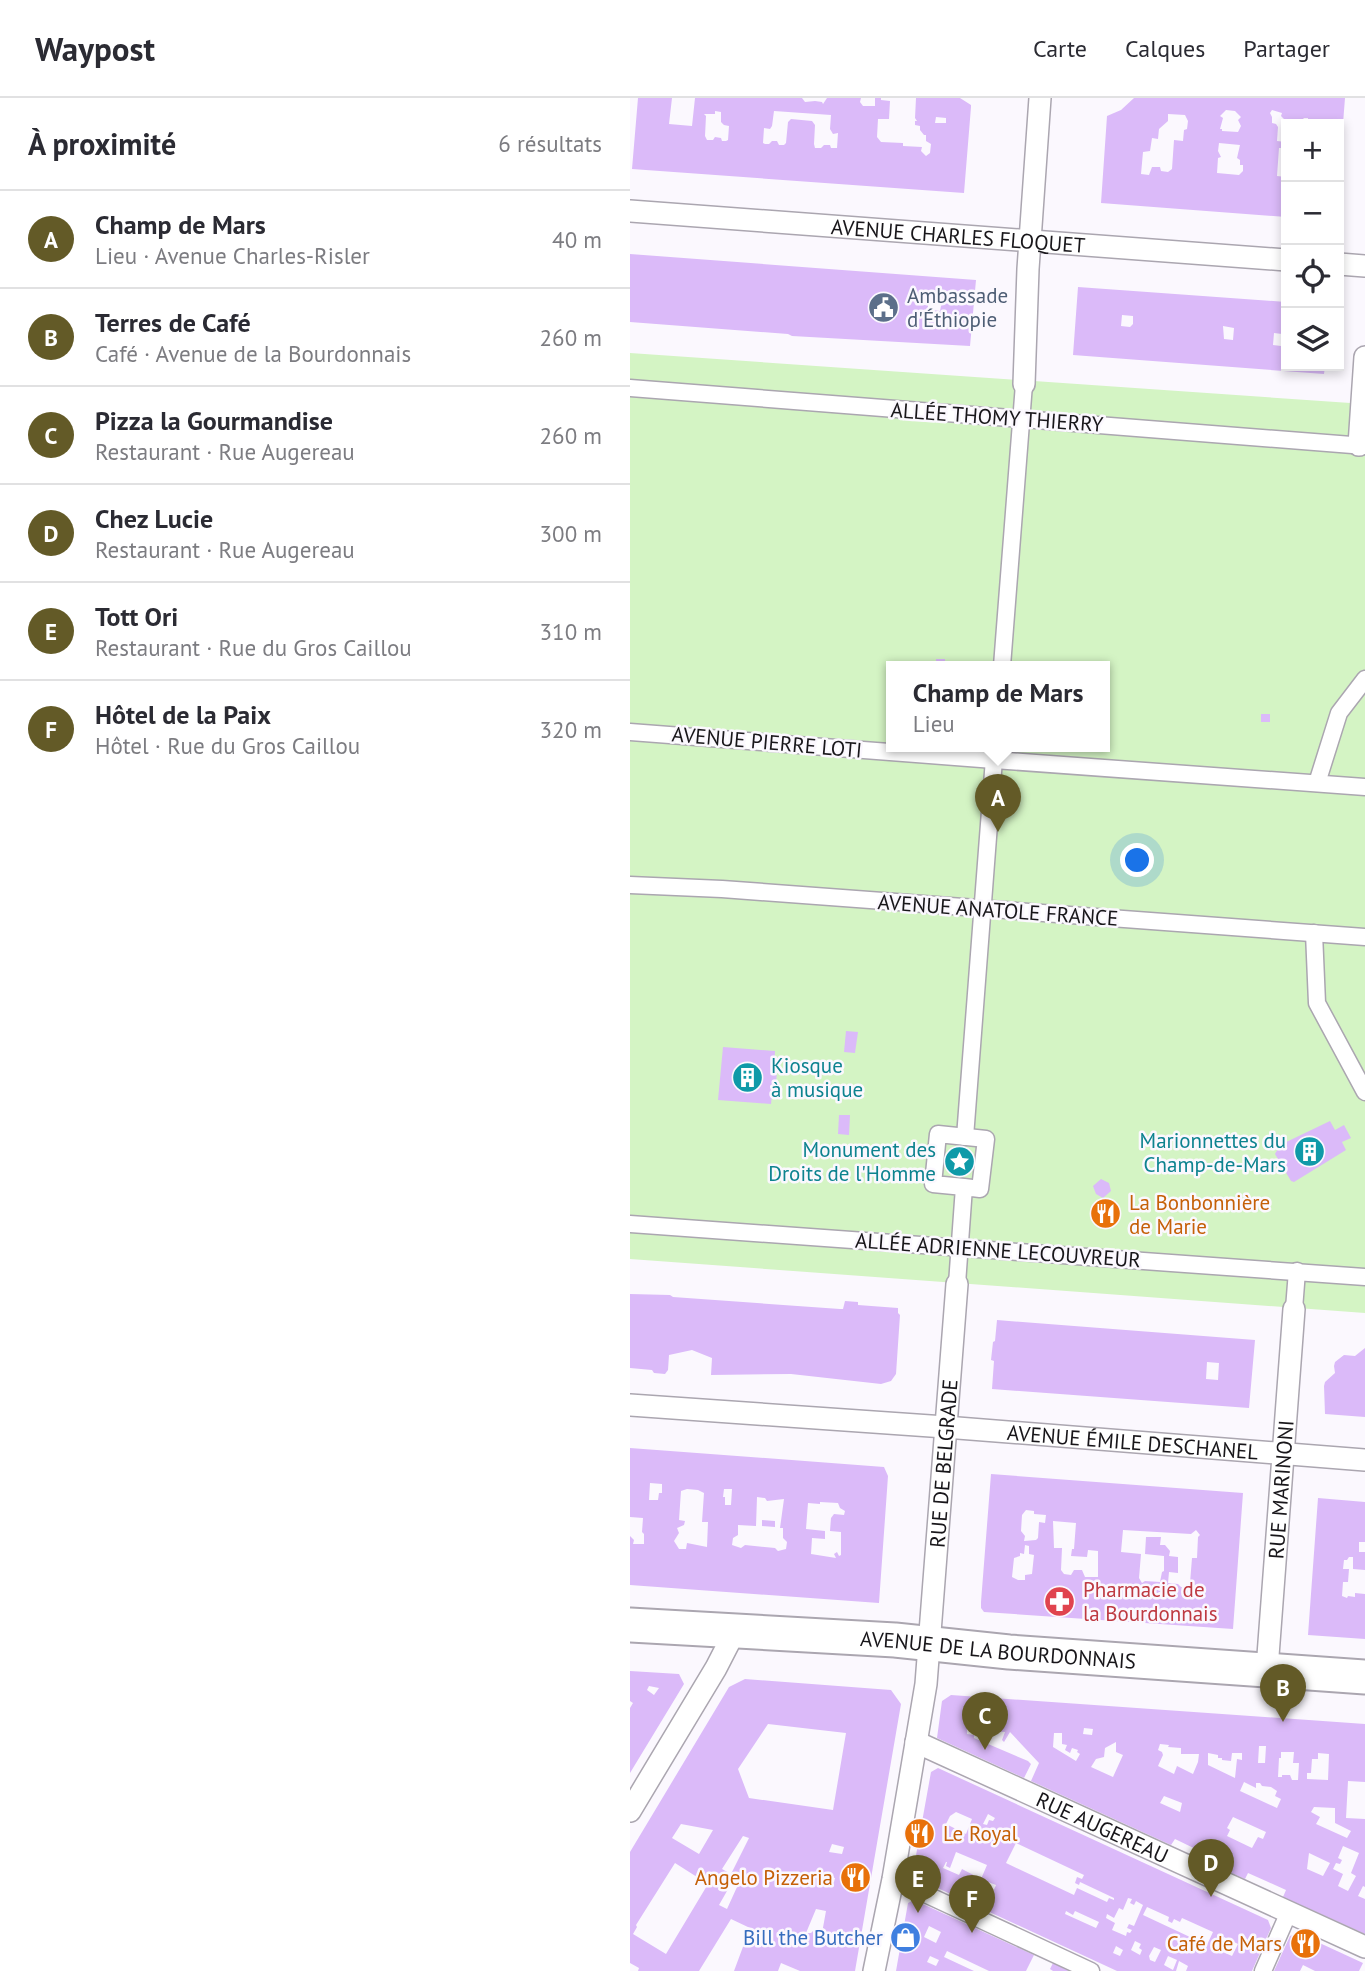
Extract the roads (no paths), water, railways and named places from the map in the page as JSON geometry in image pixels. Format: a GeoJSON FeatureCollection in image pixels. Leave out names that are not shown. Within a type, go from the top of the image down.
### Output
{"type":"FeatureCollection","features":[{"type":"Feature","properties":{"kind":"main road","name":"AVENUE DE LA BOURDONNAIS"},"geometry":{"type":"LineString","coordinates":[[630,1625],[930,1644],[1365,1677]]}},
{"type":"Feature","properties":{"kind":"street"},"geometry":{"type":"LineString","coordinates":[[1002,661],[1024,384],[1030,240],[1041,98]]}},
{"type":"Feature","properties":{"kind":"street","name":"AVENUE CHARLES FLOQUET"},"geometry":{"type":"LineString","coordinates":[[630,211],[1281,260]]}},
{"type":"Feature","properties":{"kind":"street"},"geometry":{"type":"LineString","coordinates":[[1344,264],[1365,266]]}},
{"type":"Feature","properties":{"kind":"street"},"geometry":{"type":"LineString","coordinates":[[1362,445],[1365,358]]}},
{"type":"Feature","properties":{"kind":"street","name":"ALLÉE THOMY THIERRY"},"geometry":{"type":"LineString","coordinates":[[630,388],[1362,445]]}},
{"type":"Feature","properties":{"kind":"street"},"geometry":{"type":"LineString","coordinates":[[1317,783],[1339,713],[1365,679]]}},
{"type":"Feature","properties":{"kind":"street","name":"AVENUE PIERRE LOTI"},"geometry":{"type":"LineString","coordinates":[[630,732],[886,747]]}},
{"type":"Feature","properties":{"kind":"street"},"geometry":{"type":"LineString","coordinates":[[965,1137],[995,753]]}},
{"type":"Feature","properties":{"kind":"street","name":"AVENUE PIERRE LOTI"},"geometry":{"type":"LineString","coordinates":[[995,753],[1365,786]]}},
{"type":"Feature","properties":{"kind":"street","name":"AVENUE ANATOLE FRANCE"},"geometry":{"type":"LineString","coordinates":[[630,885],[722,889],[1365,937]]}},
{"type":"Feature","properties":{"kind":"street"},"geometry":{"type":"LineString","coordinates":[[1314,933],[1317,1003],[1365,1091]]}},
{"type":"Feature","properties":{"kind":"street"},"geometry":{"type":"LineString","coordinates":[[938,1134],[986,1139],[981,1189],[964,1187],[933,1184],[938,1134]]}},
{"type":"Feature","properties":{"kind":"street"},"geometry":{"type":"LineString","coordinates":[[957,1284],[964,1187]]}},
{"type":"Feature","properties":{"kind":"street","name":"ALLÉE ADRIENNE LECOUVREUR"},"geometry":{"type":"LineString","coordinates":[[630,1224],[1365,1276]]}},
{"type":"Feature","properties":{"kind":"street"},"geometry":{"type":"LineString","coordinates":[[1294,1309],[1297,1272]]}},
{"type":"Feature","properties":{"kind":"street","name":"RUE DE BELGRADE"},"geometry":{"type":"LineString","coordinates":[[874,1971],[893,1878],[926,1684],[957,1284]]}},
{"type":"Feature","properties":{"kind":"street","name":"RUE MARINONI"},"geometry":{"type":"LineString","coordinates":[[1267,1669],[1294,1309]]}},
{"type":"Feature","properties":{"kind":"street","name":"AVENUE ÉMILE DESCHANEL"},"geometry":{"type":"LineString","coordinates":[[630,1397],[899,1418],[899,1423],[898,1434],[630,1414]]}},
{"type":"Feature","properties":{"kind":"street","name":"AVENUE ÉMILE DESCHANEL"},"geometry":{"type":"LineString","coordinates":[[630,1405],[899,1423],[1365,1460]]}},
{"type":"Feature","properties":{"kind":"street"},"geometry":{"type":"LineString","coordinates":[[630,1811],[736,1632]]}},
{"type":"Feature","properties":{"kind":"street","name":"RUE AUGEREAU"},"geometry":{"type":"LineString","coordinates":[[916,1742],[1365,1947]]}},
{"type":"Feature","properties":{"kind":"street"},"geometry":{"type":"LineString","coordinates":[[893,1878],[1091,1971]]}},
{"type":"Feature","properties":{"kind":"street"},"geometry":{"type":"LineString","coordinates":[[1263,1971],[1289,1912]]}},
{"type":"Feature","properties":{"kind":"place","name":"Ambassade d'Éthiopie"},"geometry":{"type":"Point","coordinates":[884,307]}},
{"type":"Feature","properties":{"kind":"place","name":"Champ de Mars"},"geometry":{"type":"Point","coordinates":[998,832]}},
{"type":"Feature","properties":{"kind":"place","name":"Kiosque à musique"},"geometry":{"type":"Point","coordinates":[748,1077]}},
{"type":"Feature","properties":{"kind":"place","name":"Marionnettes du Champ-de-Mars"},"geometry":{"type":"Point","coordinates":[1309,1152]}},
{"type":"Feature","properties":{"kind":"place","name":"Monument des Droits de l'Homme"},"geometry":{"type":"Point","coordinates":[959,1161]}},
{"type":"Feature","properties":{"kind":"place","name":"La Bonbonnière de Marie"},"geometry":{"type":"Point","coordinates":[1106,1214]}},
{"type":"Feature","properties":{"kind":"place","name":"Pharmacie de la Bourdonnais"},"geometry":{"type":"Point","coordinates":[1060,1601]}},
{"type":"Feature","properties":{"kind":"place","name":"Terres de Café"},"geometry":{"type":"Point","coordinates":[1283,1722]}},
{"type":"Feature","properties":{"kind":"place","name":"Pizza la Gourmandise"},"geometry":{"type":"Point","coordinates":[985,1750]}},
{"type":"Feature","properties":{"kind":"place","name":"Le Royal"},"geometry":{"type":"Point","coordinates":[920,1833]}},
{"type":"Feature","properties":{"kind":"place","name":"Angelo Pizzeria"},"geometry":{"type":"Point","coordinates":[856,1877]}},
{"type":"Feature","properties":{"kind":"place","name":"Chez Lucie"},"geometry":{"type":"Point","coordinates":[1211,1897]}},
{"type":"Feature","properties":{"kind":"place","name":"Tott Ori"},"geometry":{"type":"Point","coordinates":[918,1913]}},
{"type":"Feature","properties":{"kind":"place","name":"Hôtel de la Paix"},"geometry":{"type":"Point","coordinates":[972,1933]}},
{"type":"Feature","properties":{"kind":"place","name":"Bill the Butcher"},"geometry":{"type":"Point","coordinates":[906,1937]}},
{"type":"Feature","properties":{"kind":"place","name":"Café de Mars"},"geometry":{"type":"Point","coordinates":[1305,1943]}}]}
